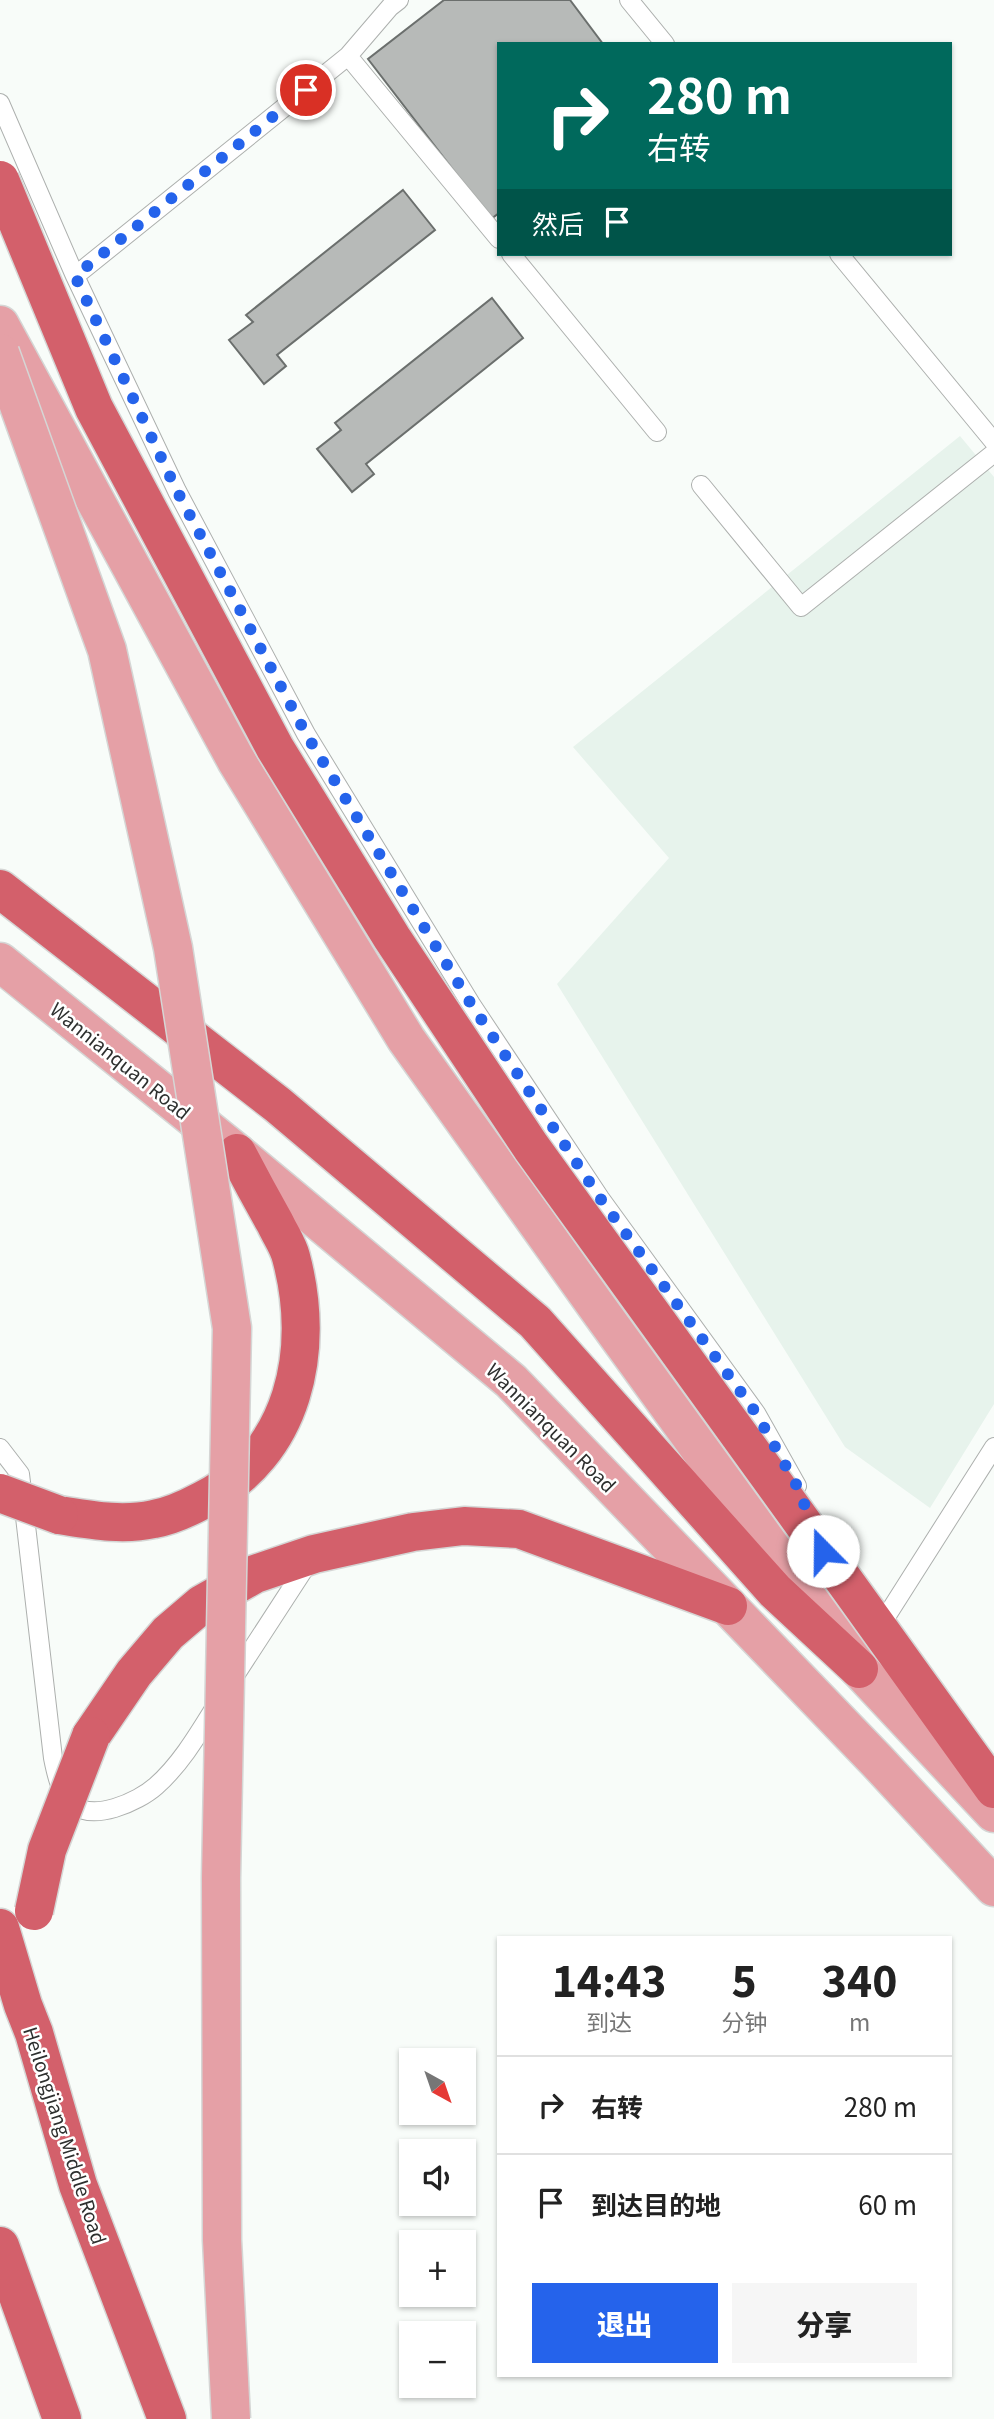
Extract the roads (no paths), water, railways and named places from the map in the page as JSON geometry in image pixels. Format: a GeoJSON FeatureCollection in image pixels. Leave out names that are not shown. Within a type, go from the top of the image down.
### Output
{"type":"FeatureCollection","features":[{"type":"Feature","properties":{"kind":"highway"},"geometry":{"type":"LineString","coordinates":[[0,180],[93,408],[275,748],[392,938],[531,1147],[994,1789]]}},
{"type":"Feature","properties":{"kind":"highway"},"geometry":{"type":"LineString","coordinates":[[0,889],[278,1105],[535,1322],[775,1591],[859,1669]]}},
{"type":"Feature","properties":{"kind":"highway"},"geometry":{"type":"LineString","coordinates":[[0,1493],[59,1515],[107,1523],[155,1519],[185,1510],[239,1478],[258,1458],[278,1430],[292,1398],[298,1364],[299,1289],[290,1253],[237,1153]]}},
{"type":"Feature","properties":{"kind":"highway"},"geometry":{"type":"LineString","coordinates":[[23,2005],[34,1911],[47,1850],[91,1736],[134,1673],[168,1633],[202,1604],[255,1574],[314,1554],[413,1532],[464,1526],[519,1530],[728,1606]]}},
{"type":"Feature","properties":{"kind":"highway","name":"Heilongjiang Middle Road"},"geometry":{"type":"LineString","coordinates":[[0,1928],[78,2185],[167,2419]]}},
{"type":"Feature","properties":{"kind":"highway"},"geometry":{"type":"LineString","coordinates":[[0,2246],[62,2419]]}},
{"type":"Feature","properties":{"kind":"main road"},"geometry":{"type":"LineString","coordinates":[[0,325],[236,760],[406,1039],[859,1669],[994,1814]]}},
{"type":"Feature","properties":{"kind":"main road"},"geometry":{"type":"LineString","coordinates":[[0,353],[107,650],[173,948],[232,1328],[221,1878],[222,2240],[231,2419]]}},
{"type":"Feature","properties":{"kind":"main road","name":"Wannianquan Road"},"geometry":{"type":"LineString","coordinates":[[0,962],[237,1153],[511,1381],[877,1761],[994,1887]]}},
{"type":"Feature","properties":{"kind":"lane"},"geometry":{"type":"LineString","coordinates":[[75,276],[348,56],[399,0]]}},
{"type":"Feature","properties":{"kind":"lane"},"geometry":{"type":"LineString","coordinates":[[629,0],[664,42]]}},
{"type":"Feature","properties":{"kind":"lane"},"geometry":{"type":"LineString","coordinates":[[348,56],[497,237]]}},
{"type":"Feature","properties":{"kind":"lane"},"geometry":{"type":"LineString","coordinates":[[0,103],[75,276],[177,491],[306,734],[471,1004],[600,1198],[756,1413],[797,1486],[823,1551]]}},
{"type":"Feature","properties":{"kind":"lane"},"geometry":{"type":"LineString","coordinates":[[0,218],[43,204]]}},
{"type":"Feature","properties":{"kind":"lane"},"geometry":{"type":"LineString","coordinates":[[512,256],[657,432]]}},
{"type":"Feature","properties":{"kind":"lane"},"geometry":{"type":"LineString","coordinates":[[841,256],[994,442]]}},
{"type":"Feature","properties":{"kind":"lane"},"geometry":{"type":"LineString","coordinates":[[701,485],[800,607],[994,453]]}},
{"type":"Feature","properties":{"kind":"lane"},"geometry":{"type":"LineString","coordinates":[[879,1628],[994,1447]]}},
{"type":"Feature","properties":{"kind":"lane"},"geometry":{"type":"LineString","coordinates":[[0,1448],[20,1474],[52,1758],[62,1788],[69,1800],[80,1808],[90,1811],[107,1810],[134,1802],[156,1786],[184,1756],[314,1554]]}}]}
